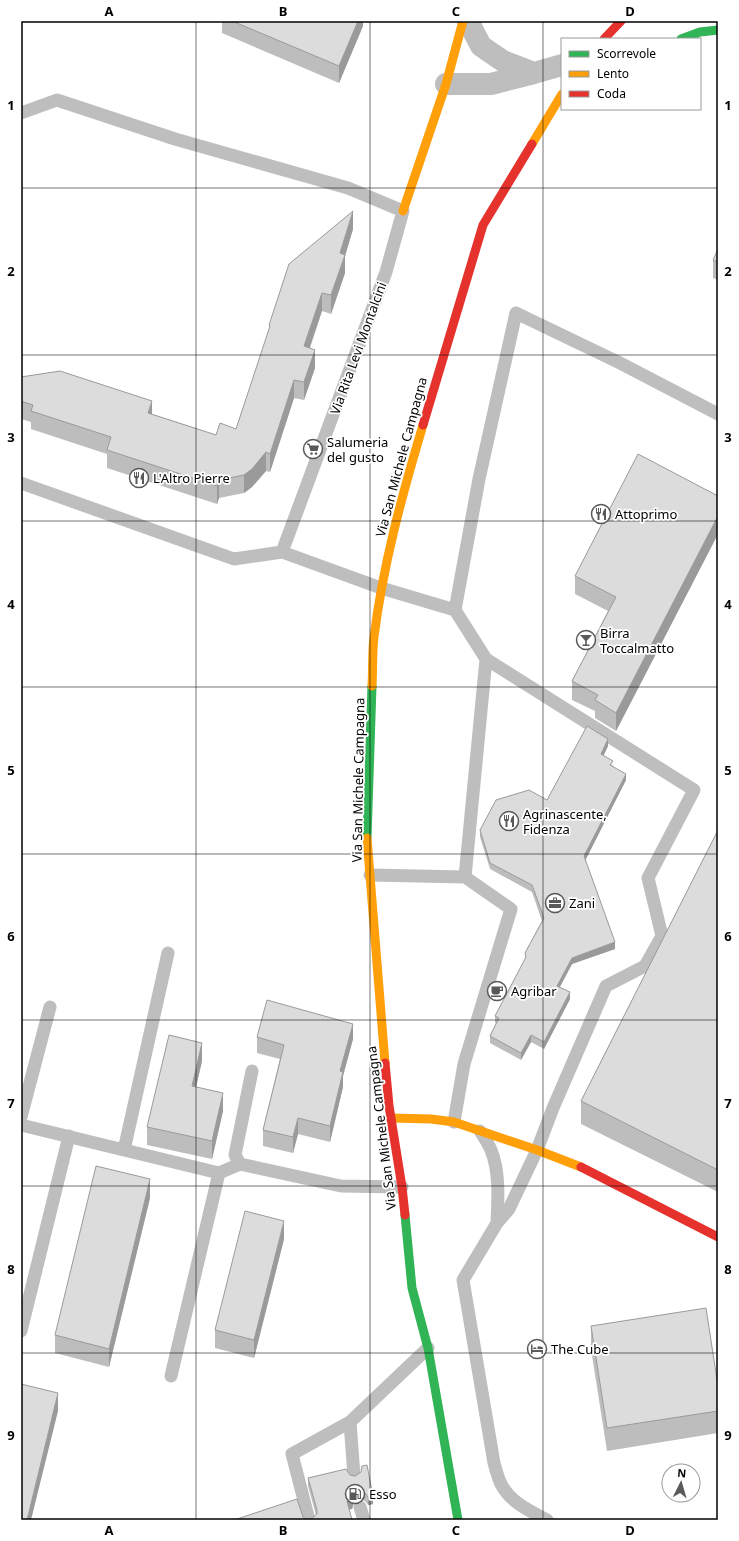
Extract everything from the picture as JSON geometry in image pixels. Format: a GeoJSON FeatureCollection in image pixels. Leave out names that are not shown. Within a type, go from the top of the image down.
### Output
{"type":"FeatureCollection","features":[{"type":"Feature","properties":{"kind":"main road"},"geometry":{"type":"LineString","coordinates":[[403,211],[446,84],[463,21]]}},
{"type":"Feature","properties":{"kind":"main road"},"geometry":{"type":"LineString","coordinates":[[605,38],[621,21]]}},
{"type":"Feature","properties":{"kind":"main road"},"geometry":{"type":"LineString","coordinates":[[684,38],[700,32],[718,30]]}},
{"type":"Feature","properties":{"kind":"main road","name":"Via San Michele Campagna"},"geometry":{"type":"LineString","coordinates":[[458,1520],[428,1348],[412,1288],[402,1187],[390,1118],[367,839],[374,639],[381,588],[405,485],[483,225],[536,134],[561,96]]}},
{"type":"Feature","properties":{"kind":"main road","name":"Via San Michele Campagna"},"geometry":{"type":"LineString","coordinates":[[536,134],[559,117]]}},
{"type":"Feature","properties":{"kind":"main road"},"geometry":{"type":"LineString","coordinates":[[390,1118],[431,1119],[454,1122],[573,1163],[718,1237]]}},
{"type":"Feature","properties":{"kind":"street"},"geometry":{"type":"LineString","coordinates":[[468,21],[481,46],[503,61],[534,73]]}},
{"type":"Feature","properties":{"kind":"street"},"geometry":{"type":"LineString","coordinates":[[446,84],[491,84],[561,65]]}},
{"type":"Feature","properties":{"kind":"lane"},"geometry":{"type":"LineString","coordinates":[[21,113],[57,100],[175,139],[348,188],[403,211]]}},
{"type":"Feature","properties":{"kind":"lane","name":"Via Rita Levi Montalcini"},"geometry":{"type":"LineString","coordinates":[[282,552],[386,272],[403,211]]}},
{"type":"Feature","properties":{"kind":"lane"},"geometry":{"type":"LineString","coordinates":[[455,610],[479,479],[516,313],[620,363],[718,414]]}},
{"type":"Feature","properties":{"kind":"lane"},"geometry":{"type":"LineString","coordinates":[[21,483],[234,559],[282,552],[381,588],[455,610],[486,659],[694,790],[648,878],[662,936],[645,966],[606,986],[553,1108],[537,1150],[509,1209],[497,1223],[463,1280],[494,1464],[501,1485],[522,1507],[547,1520]]}},
{"type":"Feature","properties":{"kind":"lane"},"geometry":{"type":"LineString","coordinates":[[465,877],[486,659]]}},
{"type":"Feature","properties":{"kind":"lane"},"geometry":{"type":"LineString","coordinates":[[370,875],[465,877],[511,909],[464,1064],[454,1122]]}},
{"type":"Feature","properties":{"kind":"lane"},"geometry":{"type":"LineString","coordinates":[[124,1150],[168,953]]}},
{"type":"Feature","properties":{"kind":"lane"},"geometry":{"type":"LineString","coordinates":[[21,1117],[50,1007]]}},
{"type":"Feature","properties":{"kind":"lane"},"geometry":{"type":"LineString","coordinates":[[240,1164],[235,1155],[252,1071]]}},
{"type":"Feature","properties":{"kind":"lane"},"geometry":{"type":"LineString","coordinates":[[21,1125],[219,1173],[240,1164],[341,1186],[402,1187]]}},
{"type":"Feature","properties":{"kind":"lane"},"geometry":{"type":"LineString","coordinates":[[480,1130],[491,1151],[496,1170],[498,1199],[497,1223]]}},
{"type":"Feature","properties":{"kind":"lane"},"geometry":{"type":"LineString","coordinates":[[21,1331],[69,1136]]}},
{"type":"Feature","properties":{"kind":"lane"},"geometry":{"type":"LineString","coordinates":[[171,1376],[219,1173]]}},
{"type":"Feature","properties":{"kind":"lane"},"geometry":{"type":"LineString","coordinates":[[309,1520],[292,1454],[350,1422],[428,1348]]}},
{"type":"Feature","properties":{"kind":"lane"},"geometry":{"type":"LineString","coordinates":[[350,1422],[354,1476]]}},
{"type":"Feature","properties":{"kind":"lane"},"geometry":{"type":"LineString","coordinates":[[360,1507],[364,1520]]}},
{"type":"Feature","properties":{"kind":"building"},"geometry":{"type":"Polygon","coordinates":[[[232,21],[358,21],[339,66],[232,21]]]}},
{"type":"Feature","properties":{"kind":"building"},"geometry":{"type":"Polygon","coordinates":[[[353,211],[340,253],[345,255],[331,295],[322,293],[304,346],[315,350],[304,382],[294,380],[270,454],[266,452],[252,469],[244,475],[219,480],[217,486],[107,450],[111,437],[31,411],[33,405],[21,401],[21,377],[60,371],[152,401],[148,413],[216,435],[220,423],[236,429],[289,264],[353,211]]]}},
{"type":"Feature","properties":{"kind":"building"},"geometry":{"type":"Polygon","coordinates":[[[718,249],[718,262],[713,260],[718,249]]]}},
{"type":"Feature","properties":{"kind":"building"},"geometry":{"type":"Polygon","coordinates":[[[638,454],[718,496],[718,516],[616,713],[595,700],[598,695],[572,681],[616,597],[575,576],[638,454]]]}},
{"type":"Feature","properties":{"kind":"building"},"geometry":{"type":"Polygon","coordinates":[[[587,726],[608,739],[601,754],[613,761],[610,765],[626,774],[584,856],[615,942],[572,958],[557,986],[570,992],[544,1042],[531,1035],[521,1053],[490,1036],[499,1018],[495,1016],[526,957],[525,953],[544,918],[532,885],[490,863],[480,830],[496,800],[529,790],[547,800],[587,726]]]}},
{"type":"Feature","properties":{"kind":"building"},"geometry":{"type":"Polygon","coordinates":[[[718,830],[718,1170],[581,1101],[718,830]]]}},
{"type":"Feature","properties":{"kind":"building"},"geometry":{"type":"Polygon","coordinates":[[[267,1000],[353,1024],[340,1071],[343,1072],[330,1126],[298,1118],[293,1137],[263,1130],[284,1045],[257,1037],[267,1000]]]}},
{"type":"Feature","properties":{"kind":"building"},"geometry":{"type":"Polygon","coordinates":[[[169,1035],[202,1043],[192,1086],[223,1093],[212,1141],[147,1127],[169,1035]]]}},
{"type":"Feature","properties":{"kind":"building"},"geometry":{"type":"Polygon","coordinates":[[[96,1166],[150,1179],[109,1349],[55,1335],[96,1166]]]}},
{"type":"Feature","properties":{"kind":"building"},"geometry":{"type":"Polygon","coordinates":[[[245,1211],[284,1221],[254,1340],[215,1330],[245,1211]]]}},
{"type":"Feature","properties":{"kind":"building"},"geometry":{"type":"Polygon","coordinates":[[[706,1308],[718,1386],[718,1411],[607,1428],[591,1326],[706,1308]]]}},
{"type":"Feature","properties":{"kind":"building"},"geometry":{"type":"Polygon","coordinates":[[[21,1384],[58,1393],[27,1520],[21,1520],[21,1384]]]}},
{"type":"Feature","properties":{"kind":"building"},"geometry":{"type":"Polygon","coordinates":[[[367,1465],[373,1496],[368,1497],[365,1493],[358,1491],[354,1494],[352,1500],[347,1501],[352,1520],[307,1520],[311,1519],[317,1514],[308,1478],[346,1469],[350,1475],[355,1476],[361,1472],[362,1466],[367,1465]]]}},
{"type":"Feature","properties":{"kind":"building"},"geometry":{"type":"Polygon","coordinates":[[[297,1499],[303,1517],[307,1520],[237,1519],[297,1499]]]}},
{"type":"Feature","properties":{"kind":"traffic: fast"},"geometry":{"type":"LineString","coordinates":[[684,38],[700,32],[718,30]]}},
{"type":"Feature","properties":{"kind":"traffic: fast"},"geometry":{"type":"LineString","coordinates":[[367,838],[372,686]]}},
{"type":"Feature","properties":{"kind":"traffic: fast"},"geometry":{"type":"LineString","coordinates":[[405,1215],[412,1288],[428,1348],[458,1520]]}},
{"type":"Feature","properties":{"kind":"traffic: slow"},"geometry":{"type":"LineString","coordinates":[[403,211],[446,84],[463,21]]}},
{"type":"Feature","properties":{"kind":"traffic: slow"},"geometry":{"type":"LineString","coordinates":[[532,144],[561,96]]}},
{"type":"Feature","properties":{"kind":"traffic: slow"},"geometry":{"type":"LineString","coordinates":[[372,686],[373,643],[382,583],[401,504],[423,425]]}},
{"type":"Feature","properties":{"kind":"traffic: slow"},"geometry":{"type":"LineString","coordinates":[[367,838],[385,1063]]}},
{"type":"Feature","properties":{"kind":"traffic: slow"},"geometry":{"type":"LineString","coordinates":[[390,1118],[431,1119],[454,1122],[537,1150],[581,1167]]}},
{"type":"Feature","properties":{"kind":"traffic: jam"},"geometry":{"type":"LineString","coordinates":[[605,38],[621,21]]}},
{"type":"Feature","properties":{"kind":"traffic: jam"},"geometry":{"type":"LineString","coordinates":[[423,425],[483,225],[532,144]]}},
{"type":"Feature","properties":{"kind":"traffic: jam"},"geometry":{"type":"LineString","coordinates":[[385,1063],[389,1106],[405,1215]]}},
{"type":"Feature","properties":{"kind":"traffic: jam"},"geometry":{"type":"LineString","coordinates":[[581,1167],[718,1237]]}},
{"type":"Feature","properties":{"kind":"place","name":"Salumeria del gusto"},"geometry":{"type":"Point","coordinates":[313,449]}},
{"type":"Feature","properties":{"kind":"place","name":"L'Altro Pierre"},"geometry":{"type":"Point","coordinates":[139,478]}},
{"type":"Feature","properties":{"kind":"place","name":"Attoprimo"},"geometry":{"type":"Point","coordinates":[601,514]}},
{"type":"Feature","properties":{"kind":"place","name":"Birra Toccalmatto"},"geometry":{"type":"Point","coordinates":[586,640]}},
{"type":"Feature","properties":{"kind":"place","name":"Agrinascente, Fidenza"},"geometry":{"type":"Point","coordinates":[509,821]}},
{"type":"Feature","properties":{"kind":"place","name":"Zani"},"geometry":{"type":"Point","coordinates":[555,903]}},
{"type":"Feature","properties":{"kind":"place","name":"Agribar"},"geometry":{"type":"Point","coordinates":[497,991]}},
{"type":"Feature","properties":{"kind":"place","name":"The Cube"},"geometry":{"type":"Point","coordinates":[537,1349]}},
{"type":"Feature","properties":{"kind":"place","name":"Esso"},"geometry":{"type":"Point","coordinates":[355,1494]}}]}
